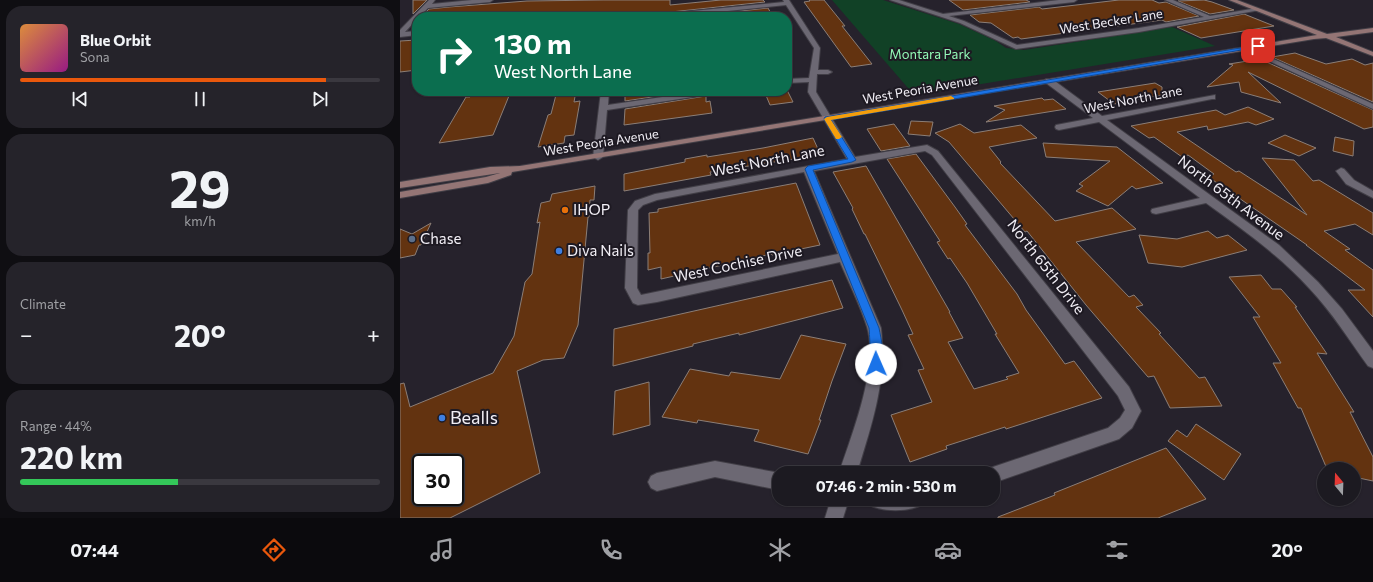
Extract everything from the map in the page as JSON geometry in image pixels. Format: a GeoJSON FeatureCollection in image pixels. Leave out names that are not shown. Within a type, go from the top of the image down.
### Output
{"type":"FeatureCollection","features":[{"type":"Feature","properties":{"kind":"main road"},"geometry":{"type":"LineString","coordinates":[[1232,0],[1373,54]]}},
{"type":"Feature","properties":{"kind":"main road","name":"West Peoria Avenue"},"geometry":{"type":"LineString","coordinates":[[1325,35],[1328,30],[1372,23]]}},
{"type":"Feature","properties":{"kind":"main road","name":"West Peoria Avenue"},"geometry":{"type":"LineString","coordinates":[[400,185],[490,170],[520,169],[598,157],[1245,48],[1325,35],[1342,35],[1373,30]]}},
{"type":"Feature","properties":{"kind":"main road","name":"West Peoria Avenue"},"geometry":{"type":"LineString","coordinates":[[400,195],[488,180],[520,169]]}},
{"type":"Feature","properties":{"kind":"street"},"geometry":{"type":"LineString","coordinates":[[420,12],[432,0]]}},
{"type":"Feature","properties":{"kind":"street"},"geometry":{"type":"LineString","coordinates":[[426,6],[490,0]]}},
{"type":"Feature","properties":{"kind":"street"},"geometry":{"type":"LineString","coordinates":[[893,0],[944,16],[964,12],[1074,0]]}},
{"type":"Feature","properties":{"kind":"street"},"geometry":{"type":"LineString","coordinates":[[1168,0],[1208,17]]}},
{"type":"Feature","properties":{"kind":"street"},"geometry":{"type":"LineString","coordinates":[[697,12],[787,2],[817,48],[817,55],[812,76],[812,92],[852,160]]}},
{"type":"Feature","properties":{"kind":"street","name":"West Becker Lane"},"geometry":{"type":"LineString","coordinates":[[944,16],[981,30],[1016,46],[1131,31],[1257,10]]}},
{"type":"Feature","properties":{"kind":"street"},"geometry":{"type":"LineString","coordinates":[[400,34],[412,21]]}},
{"type":"Feature","properties":{"kind":"street"},"geometry":{"type":"LineString","coordinates":[[400,34],[412,33]]}},
{"type":"Feature","properties":{"kind":"street"},"geometry":{"type":"LineString","coordinates":[[1245,48],[1373,107]]}},
{"type":"Feature","properties":{"kind":"street"},"geometry":{"type":"LineString","coordinates":[[792,80],[828,72]]}},
{"type":"Feature","properties":{"kind":"street","name":"North 65th Avenue"},"geometry":{"type":"LineString","coordinates":[[1049,81],[1275,248],[1314,285],[1366,343],[1373,362]]}},
{"type":"Feature","properties":{"kind":"street"},"geometry":{"type":"LineString","coordinates":[[598,157],[604,96]]}},
{"type":"Feature","properties":{"kind":"street"},"geometry":{"type":"LineString","coordinates":[[603,108],[685,96]]}},
{"type":"Feature","properties":{"kind":"street","name":"West North Lane"},"geometry":{"type":"LineString","coordinates":[[1059,127],[1212,97]]}},
{"type":"Feature","properties":{"kind":"street","name":"West North Lane"},"geometry":{"type":"LineString","coordinates":[[638,300],[632,288],[633,210],[639,203],[655,197],[852,160],[927,148]]}},
{"type":"Feature","properties":{"kind":"street","name":"North 65th Drive"},"geometry":{"type":"LineString","coordinates":[[927,148],[935,153],[1124,392],[1133,411],[1126,424],[1114,434],[1000,473]]}},
{"type":"Feature","properties":{"kind":"street"},"geometry":{"type":"LineString","coordinates":[[808,169],[874,328],[876,343],[874,386],[850,466]]}},
{"type":"Feature","properties":{"kind":"street"},"geometry":{"type":"LineString","coordinates":[[1341,171],[1350,182],[1373,195]]}},
{"type":"Feature","properties":{"kind":"street"},"geometry":{"type":"LineString","coordinates":[[1156,211],[1208,199]]}},
{"type":"Feature","properties":{"kind":"street","name":"West Cochise Drive"},"geometry":{"type":"LineString","coordinates":[[638,300],[646,300],[844,257]]}},
{"type":"Feature","properties":{"kind":"street"},"geometry":{"type":"LineString","coordinates":[[657,482],[716,469],[772,480]]}},
{"type":"Feature","properties":{"kind":"street"},"geometry":{"type":"LineString","coordinates":[[834,518],[838,506]]}},
{"type":"Feature","properties":{"kind":"green space","name":"Montara Park"},"geometry":{"type":"Polygon","coordinates":[[[832,0],[883,0],[959,24],[996,41],[1006,48],[1024,50],[1172,27],[1215,46],[914,95],[832,0]]]}},
{"type":"Feature","properties":{"kind":"building"},"geometry":{"type":"Polygon","coordinates":[[[413,0],[427,0],[415,12],[413,12],[413,0]]]}},
{"type":"Feature","properties":{"kind":"building"},"geometry":{"type":"Polygon","coordinates":[[[670,0],[670,5],[721,0],[763,0],[765,2],[671,12],[426,12],[429,9],[527,1],[670,0]]]}},
{"type":"Feature","properties":{"kind":"building"},"geometry":{"type":"Polygon","coordinates":[[[809,0],[824,0],[872,64],[851,67],[804,2],[810,1],[809,0]]]}},
{"type":"Feature","properties":{"kind":"building"},"geometry":{"type":"Polygon","coordinates":[[[949,0],[1026,0],[1030,2],[963,10],[949,0]]]}},
{"type":"Feature","properties":{"kind":"building"},"geometry":{"type":"Polygon","coordinates":[[[1119,0],[1152,0],[1159,3],[1166,2],[1199,16],[1166,22],[1162,20],[1021,39],[1018,37],[1013,38],[991,23],[979,22],[970,15],[1039,7],[1042,9],[1119,0]]]}},
{"type":"Feature","properties":{"kind":"building"},"geometry":{"type":"Polygon","coordinates":[[[1204,0],[1234,10],[1210,14],[1178,1],[1204,0]]]}},
{"type":"Feature","properties":{"kind":"building"},"geometry":{"type":"Polygon","coordinates":[[[768,8],[770,12],[731,12],[768,8]]]}},
{"type":"Feature","properties":{"kind":"building"},"geometry":{"type":"Polygon","coordinates":[[[1244,14],[1274,26],[1201,38],[1177,27],[1244,14]]]}},
{"type":"Feature","properties":{"kind":"building"},"geometry":{"type":"Polygon","coordinates":[[[412,40],[412,71],[400,72],[400,41],[412,40]]]}},
{"type":"Feature","properties":{"kind":"building"},"geometry":{"type":"Polygon","coordinates":[[[1295,53],[1326,64],[1352,59],[1365,65],[1373,63],[1373,102],[1272,57],[1295,53]]]}},
{"type":"Feature","properties":{"kind":"building"},"geometry":{"type":"Polygon","coordinates":[[[1260,59],[1373,110],[1373,127],[1364,129],[1248,72],[1281,103],[1241,92],[1239,82],[1207,87],[1233,65],[1229,64],[1260,59]]]}},
{"type":"Feature","properties":{"kind":"building"},"geometry":{"type":"Polygon","coordinates":[[[1155,83],[1162,87],[1162,95],[1114,104],[1098,92],[1155,83]]]}},
{"type":"Feature","properties":{"kind":"building"},"geometry":{"type":"Polygon","coordinates":[[[509,96],[493,135],[439,143],[466,97],[509,96]]]}},
{"type":"Feature","properties":{"kind":"building"},"geometry":{"type":"Polygon","coordinates":[[[556,96],[575,96],[574,102],[580,101],[574,135],[565,136],[564,143],[538,147],[548,115],[551,114],[556,96]]]}},
{"type":"Feature","properties":{"kind":"building"},"geometry":{"type":"Polygon","coordinates":[[[625,96],[659,96],[625,101],[625,96]]]}},
{"type":"Feature","properties":{"kind":"building"},"geometry":{"type":"Polygon","coordinates":[[[706,96],[706,102],[710,101],[712,113],[624,125],[625,109],[706,96]]]}},
{"type":"Feature","properties":{"kind":"building"},"geometry":{"type":"Polygon","coordinates":[[[766,96],[790,96],[793,102],[770,105],[766,96]]]}},
{"type":"Feature","properties":{"kind":"building"},"geometry":{"type":"Polygon","coordinates":[[[1042,98],[1044,100],[1053,99],[1066,109],[986,122],[1005,110],[994,106],[1042,98]]]}},
{"type":"Feature","properties":{"kind":"building"},"geometry":{"type":"Polygon","coordinates":[[[1248,107],[1274,119],[1256,125],[1248,122],[1208,130],[1207,126],[1177,132],[1236,172],[1239,171],[1307,215],[1262,158],[1294,160],[1313,181],[1319,180],[1373,213],[1373,235],[1355,224],[1324,231],[1350,249],[1345,250],[1373,270],[1373,317],[1348,290],[1365,290],[1307,245],[1207,176],[1214,174],[1188,155],[1182,157],[1154,137],[1149,138],[1131,126],[1216,110],[1225,115],[1248,107]]]}},
{"type":"Feature","properties":{"kind":"building"},"geometry":{"type":"Polygon","coordinates":[[[911,121],[933,122],[930,136],[908,134],[911,121]]]}},
{"type":"Feature","properties":{"kind":"building"},"geometry":{"type":"Polygon","coordinates":[[[894,124],[910,146],[881,151],[867,129],[894,124]]]}},
{"type":"Feature","properties":{"kind":"building"},"geometry":{"type":"Polygon","coordinates":[[[960,124],[974,133],[1021,125],[1037,138],[989,147],[1001,162],[1000,163],[1055,221],[1112,208],[1136,229],[1076,242],[1129,297],[1134,295],[1143,305],[1136,307],[1161,333],[1159,334],[1199,378],[1205,377],[1222,406],[1170,408],[1154,376],[1148,377],[1086,305],[1027,231],[1025,232],[949,142],[935,133],[960,124]]]}},
{"type":"Feature","properties":{"kind":"building"},"geometry":{"type":"Polygon","coordinates":[[[1285,135],[1316,148],[1299,156],[1268,143],[1285,135]]]}},
{"type":"Feature","properties":{"kind":"building"},"geometry":{"type":"Polygon","coordinates":[[[1335,137],[1354,141],[1353,156],[1333,151],[1335,137]]]}},
{"type":"Feature","properties":{"kind":"building"},"geometry":{"type":"Polygon","coordinates":[[[813,138],[818,149],[811,151],[813,156],[710,172],[711,175],[624,191],[624,174],[685,162],[685,159],[763,148],[813,138]]]}},
{"type":"Feature","properties":{"kind":"building"},"geometry":{"type":"Polygon","coordinates":[[[1043,143],[1117,147],[1163,183],[1136,189],[1132,186],[1108,206],[1076,191],[1083,186],[1079,184],[1110,161],[1046,157],[1043,143]]]}},
{"type":"Feature","properties":{"kind":"building"},"geometry":{"type":"Polygon","coordinates":[[[916,154],[967,224],[965,225],[1017,294],[1026,310],[1065,364],[1074,361],[1102,398],[1006,429],[1005,427],[946,446],[947,449],[910,462],[891,415],[932,402],[918,370],[924,369],[908,335],[913,334],[902,310],[864,234],[852,209],[853,208],[833,172],[866,166],[950,312],[963,338],[948,342],[974,389],[1008,379],[1006,377],[1019,373],[995,334],[997,334],[967,283],[937,242],[940,241],[887,159],[916,154]]]}},
{"type":"Feature","properties":{"kind":"building"},"geometry":{"type":"Polygon","coordinates":[[[796,183],[820,245],[771,254],[661,279],[661,267],[648,270],[648,253],[650,253],[649,213],[658,212],[658,209],[796,183]]]}},
{"type":"Feature","properties":{"kind":"building"},"geometry":{"type":"Polygon","coordinates":[[[595,186],[594,200],[590,200],[578,325],[564,358],[543,360],[517,371],[540,473],[450,518],[400,518],[400,384],[404,383],[410,407],[493,373],[514,336],[525,282],[532,274],[540,222],[537,223],[541,203],[550,201],[552,194],[595,186]]]}},
{"type":"Feature","properties":{"kind":"building","name":"Chase"},"geometry":{"type":"Polygon","coordinates":[[[431,223],[415,255],[400,258],[400,229],[412,234],[431,223]]]}},
{"type":"Feature","properties":{"kind":"building"},"geometry":{"type":"Polygon","coordinates":[[[1208,231],[1217,238],[1228,235],[1247,250],[1182,267],[1148,263],[1139,235],[1177,239],[1208,231]]]}},
{"type":"Feature","properties":{"kind":"building"},"geometry":{"type":"Polygon","coordinates":[[[1261,275],[1272,289],[1281,289],[1297,307],[1295,307],[1327,354],[1317,353],[1354,412],[1350,412],[1373,457],[1373,481],[1361,478],[1361,462],[1324,462],[1301,408],[1298,408],[1273,363],[1281,363],[1253,317],[1260,317],[1229,277],[1261,275]]]}},
{"type":"Feature","properties":{"kind":"building"},"geometry":{"type":"Polygon","coordinates":[[[832,280],[843,308],[739,335],[739,333],[693,344],[693,346],[613,366],[614,329],[832,280]]]}},
{"type":"Feature","properties":{"kind":"building"},"geometry":{"type":"Polygon","coordinates":[[[801,335],[846,344],[808,454],[754,441],[759,430],[698,420],[697,423],[662,417],[690,369],[729,376],[731,372],[780,379],[801,335]]]}},
{"type":"Feature","properties":{"kind":"building"},"geometry":{"type":"Polygon","coordinates":[[[649,382],[650,425],[613,435],[615,391],[649,382]]]}},
{"type":"Feature","properties":{"kind":"building"},"geometry":{"type":"Polygon","coordinates":[[[1196,424],[1241,454],[1224,480],[1168,441],[1177,430],[1187,437],[1196,424]]]}},
{"type":"Feature","properties":{"kind":"building"},"geometry":{"type":"Polygon","coordinates":[[[1166,448],[1206,499],[1158,518],[998,518],[1055,495],[1054,493],[1166,448]]]}},
{"type":"Feature","properties":{"kind":"slow traffic"},"geometry":{"type":"LineString","coordinates":[[839,137],[827,119],[951,98]]}},
{"type":"Feature","properties":{"kind":"place","name":"IHOP"},"geometry":{"type":"Point","coordinates":[565,210]}},
{"type":"Feature","properties":{"kind":"place","name":"Chase"},"geometry":{"type":"Point","coordinates":[412,239]}},
{"type":"Feature","properties":{"kind":"place","name":"Diva Nails"},"geometry":{"type":"Point","coordinates":[559,251]}},
{"type":"Feature","properties":{"kind":"place","name":"Bealls"},"geometry":{"type":"Point","coordinates":[442,418]}},
{"type":"Feature","properties":{"kind":"route"},"geometry":{"type":"LineString","coordinates":[[876,364],[874,328],[808,169],[852,160],[827,119],[1258,46]]}}]}
